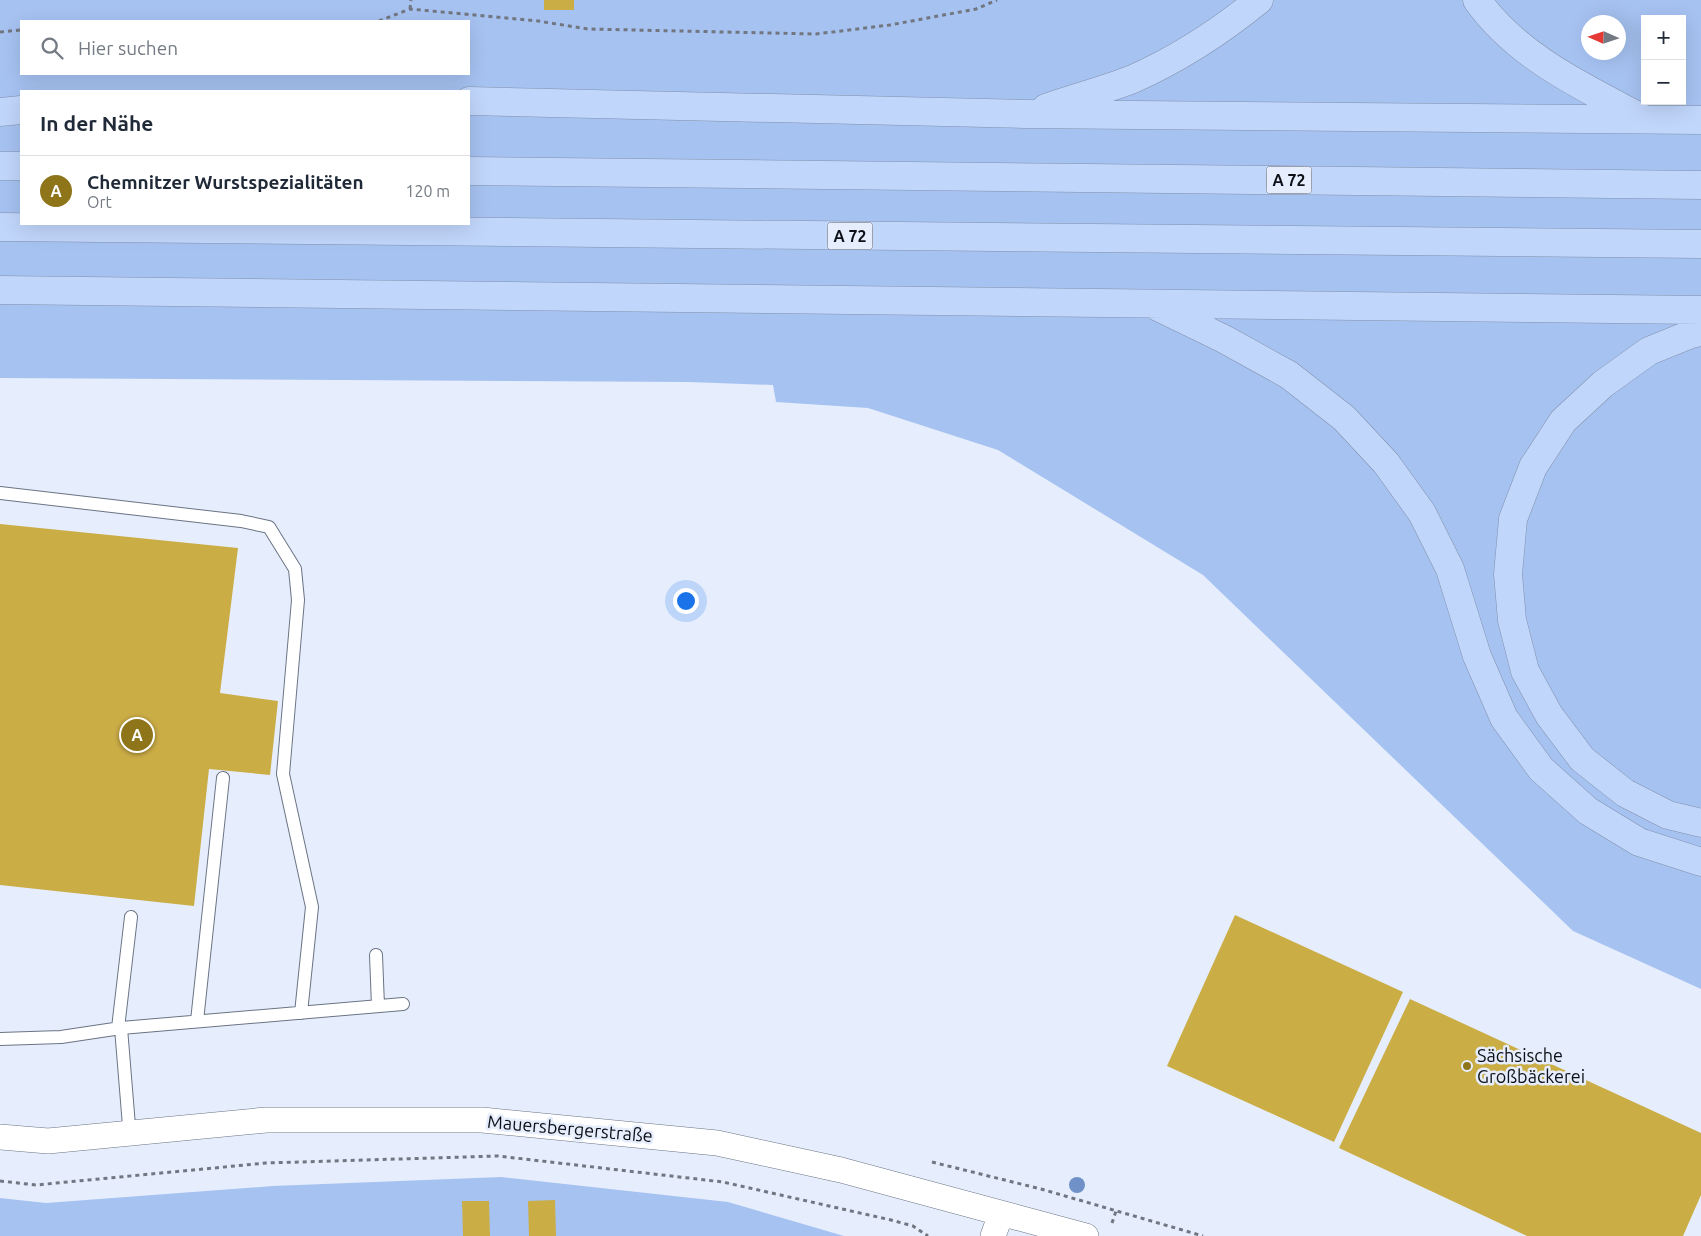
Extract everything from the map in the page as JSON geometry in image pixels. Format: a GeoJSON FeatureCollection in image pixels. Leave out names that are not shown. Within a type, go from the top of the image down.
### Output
{"type":"FeatureCollection","features":[{"type":"Feature","properties":{"kind":"highway"},"geometry":{"type":"LineString","coordinates":[[1026,114],[1132,79],[1177,57],[1232,22],[1259,0]]}},
{"type":"Feature","properties":{"kind":"highway"},"geometry":{"type":"LineString","coordinates":[[1477,0],[1488,16],[1522,48],[1572,82],[1644,119]]}},
{"type":"Feature","properties":{"kind":"highway"},"geometry":{"type":"LineString","coordinates":[[470,102],[1026,114],[1701,120]]}},
{"type":"Feature","properties":{"kind":"highway"},"geometry":{"type":"LineString","coordinates":[[0,112],[20,110]]}},
{"type":"Feature","properties":{"kind":"highway"},"geometry":{"type":"LineString","coordinates":[[0,166],[20,166]]}},
{"type":"Feature","properties":{"kind":"highway","name":"A 72"},"geometry":{"type":"LineString","coordinates":[[470,171],[1701,185]]}},
{"type":"Feature","properties":{"kind":"highway","name":"A 72"},"geometry":{"type":"LineString","coordinates":[[0,227],[1701,244]]}},
{"type":"Feature","properties":{"kind":"highway"},"geometry":{"type":"LineString","coordinates":[[0,290],[1701,310]]}},
{"type":"Feature","properties":{"kind":"highway"},"geometry":{"type":"LineString","coordinates":[[1152,304],[1224,339],[1289,374],[1344,418],[1386,463],[1422,513],[1450,569],[1477,656],[1504,718],[1541,769],[1588,811],[1639,842],[1701,862]]}},
{"type":"Feature","properties":{"kind":"highway"},"geometry":{"type":"LineString","coordinates":[[1701,332],[1690,334],[1649,352],[1602,384],[1563,421],[1533,467],[1513,520],[1508,574],[1512,620],[1525,671],[1549,715],[1582,759],[1625,793],[1668,815],[1701,823]]}},
{"type":"Feature","properties":{"kind":"street","name":"Mauersbergerstraße"},"geometry":{"type":"LineString","coordinates":[[0,1137],[48,1141],[130,1130],[266,1120],[482,1120],[716,1143],[841,1170],[997,1225],[1086,1236]]}},
{"type":"Feature","properties":{"kind":"lane"},"geometry":{"type":"LineString","coordinates":[[0,493],[241,521],[269,527],[295,569],[298,600],[283,774],[312,907],[301,1013]]}},
{"type":"Feature","properties":{"kind":"lane"},"geometry":{"type":"LineString","coordinates":[[197,1022],[223,778]]}},
{"type":"Feature","properties":{"kind":"lane"},"geometry":{"type":"LineString","coordinates":[[130,1130],[119,1028],[131,917]]}},
{"type":"Feature","properties":{"kind":"lane"},"geometry":{"type":"LineString","coordinates":[[376,956],[378,1006]]}},
{"type":"Feature","properties":{"kind":"lane"},"geometry":{"type":"LineString","coordinates":[[0,1039],[61,1037],[119,1028],[403,1004]]}},
{"type":"Feature","properties":{"kind":"path"},"geometry":{"type":"LineString","coordinates":[[410,9],[411,0]]}},
{"type":"Feature","properties":{"kind":"path"},"geometry":{"type":"LineString","coordinates":[[382,20],[410,9],[538,21],[588,29],[816,34],[899,23],[976,9],[997,0]]}},
{"type":"Feature","properties":{"kind":"path"},"geometry":{"type":"LineString","coordinates":[[0,32],[20,30]]}},
{"type":"Feature","properties":{"kind":"path"},"geometry":{"type":"LineString","coordinates":[[0,1181],[36,1185],[266,1163],[498,1156],[723,1182],[891,1220],[913,1226],[928,1236]]}},
{"type":"Feature","properties":{"kind":"shaded area"},"geometry":{"type":"Polygon","coordinates":[[[0,0],[1701,0],[1701,989],[1573,931],[1203,575],[998,450],[868,408],[776,402],[773,385],[689,382],[0,378],[0,0]]]}},
{"type":"Feature","properties":{"kind":"shaded area"},"geometry":{"type":"Polygon","coordinates":[[[501,1177],[728,1202],[844,1236],[0,1236],[0,1198],[46,1203],[273,1186],[501,1177]]]}},
{"type":"Feature","properties":{"kind":"building"},"geometry":{"type":"Polygon","coordinates":[[[544,0],[574,0],[574,10],[544,10],[544,0]]]}},
{"type":"Feature","properties":{"kind":"building"},"geometry":{"type":"Polygon","coordinates":[[[0,524],[238,548],[220,693],[278,701],[270,775],[209,769],[194,906],[0,885],[0,524]]]}},
{"type":"Feature","properties":{"kind":"building"},"geometry":{"type":"Polygon","coordinates":[[[1235,915],[1403,992],[1334,1142],[1167,1066],[1235,915]]]}},
{"type":"Feature","properties":{"kind":"building","name":"Sächsische Großbäckerei"},"geometry":{"type":"Polygon","coordinates":[[[1410,999],[1701,1133],[1701,1195],[1683,1236],[1527,1236],[1339,1148],[1410,999]]]}},
{"type":"Feature","properties":{"kind":"building"},"geometry":{"type":"Polygon","coordinates":[[[555,1200],[556,1236],[529,1236],[528,1201],[555,1200]]]}},
{"type":"Feature","properties":{"kind":"building"},"geometry":{"type":"Polygon","coordinates":[[[462,1201],[489,1201],[490,1236],[463,1236],[462,1201]]]}},
{"type":"Feature","properties":{"kind":"place","name":"Chemnitzer Wurstspezialitäten"},"geometry":{"type":"Point","coordinates":[137,735]}},
{"type":"Feature","properties":{"kind":"place","name":"Sächsische Großbäckerei"},"geometry":{"type":"Point","coordinates":[1467,1066]}}]}
